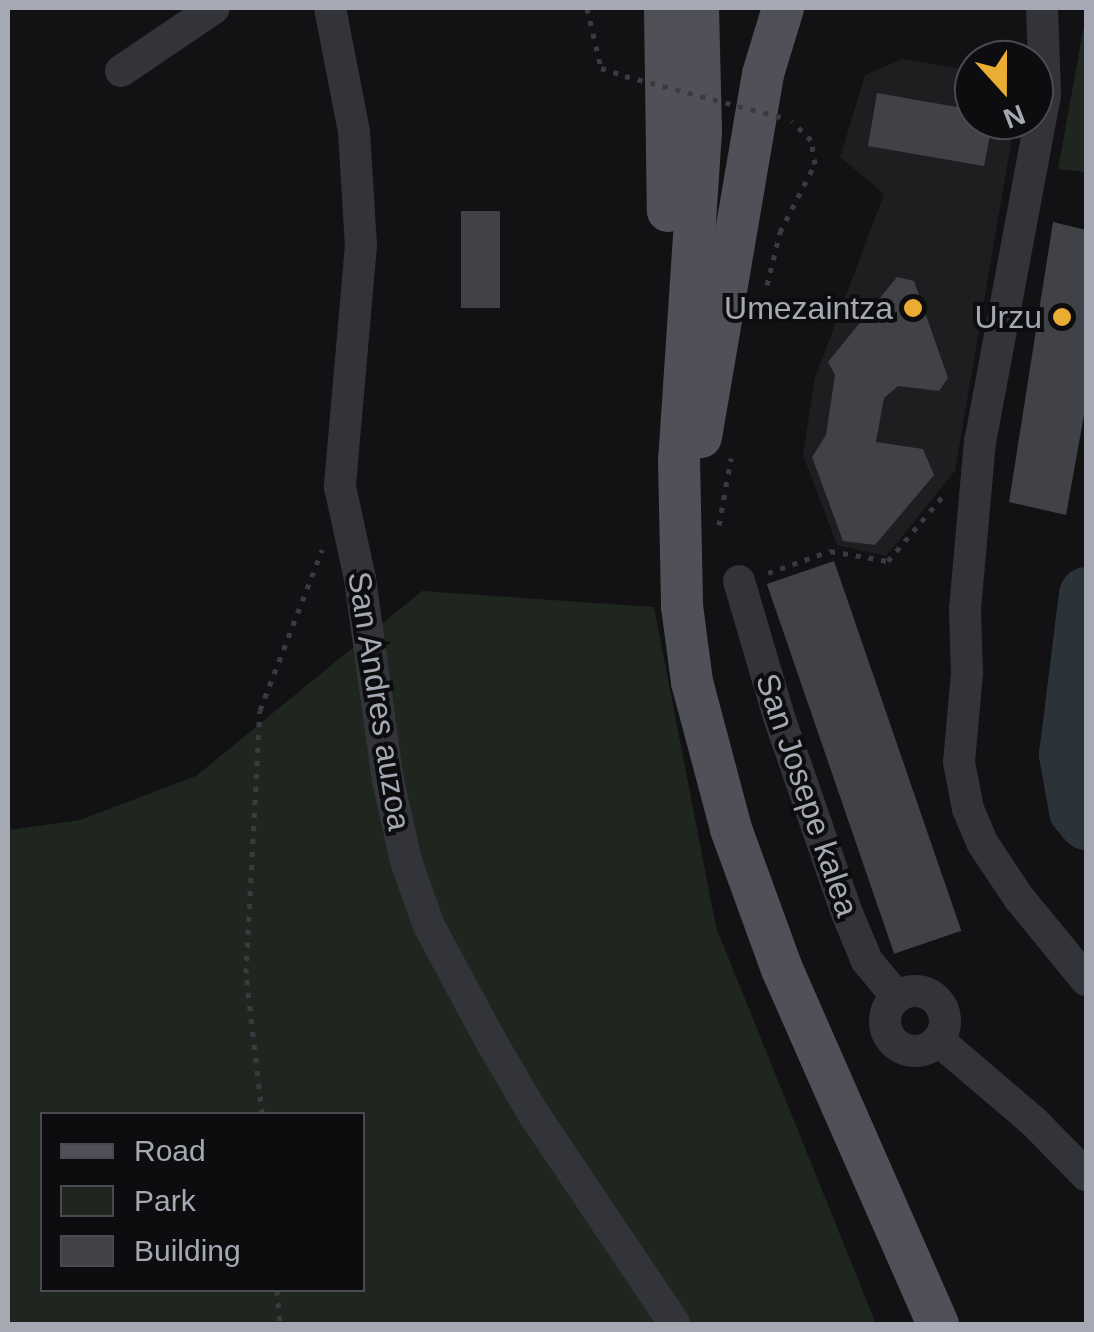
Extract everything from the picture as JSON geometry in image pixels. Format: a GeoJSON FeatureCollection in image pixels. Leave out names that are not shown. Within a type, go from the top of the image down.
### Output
{"type":"FeatureCollection","features":[{"type":"Feature","properties":{"kind":"main road"},"geometry":{"type":"LineString","coordinates":[[665,8],[670,164],[666,275],[682,386]]}},
{"type":"Feature","properties":{"kind":"main road"},"geometry":{"type":"LineString","coordinates":[[698,8],[701,131],[682,386],[678,534],[692,682],[731,829],[782,970],[938,1324]]}},
{"type":"Feature","properties":{"kind":"main road"},"geometry":{"type":"LineString","coordinates":[[682,606],[696,463],[732,249],[763,74],[783,8]]}},
{"type":"Feature","properties":{"kind":"street"},"geometry":{"type":"LineString","coordinates":[[120,71],[214,8]]}},
{"type":"Feature","properties":{"kind":"street","name":"San Andres auzoa"},"geometry":{"type":"LineString","coordinates":[[330,8],[354,132],[361,234],[356,342],[339,463],[342,498],[360,579],[388,780],[413,887],[455,979],[533,1114],[675,1324]]}},
{"type":"Feature","properties":{"kind":"street"},"geometry":{"type":"LineString","coordinates":[[1042,8],[1045,94],[978,461],[965,609],[958,762],[968,809],[983,844],[1019,898],[1086,980]]}},
{"type":"Feature","properties":{"kind":"street","name":"San Josepe kalea"},"geometry":{"type":"LineString","coordinates":[[739,582],[774,700],[847,913],[867,961],[897,997]]}},
{"type":"Feature","properties":{"kind":"street"},"geometry":{"type":"LineString","coordinates":[[915,991],[933,997],[944,1013],[938,1040],[910,1051],[893,1042],[884,1023],[897,997],[915,991]]}},
{"type":"Feature","properties":{"kind":"street"},"geometry":{"type":"LineString","coordinates":[[938,1040],[1033,1121],[1086,1176]]}},
{"type":"Feature","properties":{"kind":"path"},"geometry":{"type":"LineString","coordinates":[[587,8],[601,68],[784,118],[807,134],[816,164],[780,232],[766,289]]}},
{"type":"Feature","properties":{"kind":"path"},"geometry":{"type":"LineString","coordinates":[[719,528],[731,457]]}},
{"type":"Feature","properties":{"kind":"path"},"geometry":{"type":"LineString","coordinates":[[739,582],[830,551],[888,561],[978,461]]}},
{"type":"Feature","properties":{"kind":"path"},"geometry":{"type":"LineString","coordinates":[[262,1112],[246,973],[260,710],[342,498]]}},
{"type":"Feature","properties":{"kind":"path"},"geometry":{"type":"LineString","coordinates":[[278,1292],[280,1324]]}},
{"type":"Feature","properties":{"kind":"shaded area","name":"Umezaintza"},"geometry":{"type":"Polygon","coordinates":[[[903,59],[954,68],[954,140],[1012,140],[955,471],[886,556],[837,545],[803,455],[815,378],[884,194],[840,157],[865,75],[903,59]]]}},
{"type":"Feature","properties":{"kind":"green space"},"geometry":{"type":"Polygon","coordinates":[[[1086,14],[1086,172],[1058,169],[1086,14]]]}},
{"type":"Feature","properties":{"kind":"green space"},"geometry":{"type":"Polygon","coordinates":[[[422,591],[654,607],[716,927],[876,1324],[8,1324],[8,830],[80,820],[196,776],[422,591]]]}},
{"type":"Feature","properties":{"kind":"building"},"geometry":{"type":"Polygon","coordinates":[[[877,93],[954,106],[954,140],[989,140],[984,166],[868,146],[877,93]]]}},
{"type":"Feature","properties":{"kind":"building"},"geometry":{"type":"Polygon","coordinates":[[[461,211],[500,211],[500,308],[461,308],[461,211]]]}},
{"type":"Feature","properties":{"kind":"building","name":"Urzu"},"geometry":{"type":"Polygon","coordinates":[[[1053,222],[1086,230],[1086,404],[1066,515],[1009,502],[1053,222]]]}},
{"type":"Feature","properties":{"kind":"building"},"geometry":{"type":"Polygon","coordinates":[[[897,277],[914,281],[948,378],[939,391],[898,386],[884,398],[876,442],[923,449],[934,475],[875,545],[843,541],[812,457],[826,435],[835,375],[828,362],[897,277]]]}},
{"type":"Feature","properties":{"kind":"building"},"geometry":{"type":"Polygon","coordinates":[[[834,561],[961,931],[894,954],[767,584],[834,561]]]}},
{"type":"Feature","properties":{"kind":"waterway"},"geometry":{"type":"LineString","coordinates":[[1086,594],[1066,754],[1076,810],[1086,822]]}},
{"type":"Feature","properties":{"kind":"place","name":"Umezaintza"},"geometry":{"type":"Point","coordinates":[913,308]}},
{"type":"Feature","properties":{"kind":"place","name":"Urzu"},"geometry":{"type":"Point","coordinates":[1062,317]}}]}
